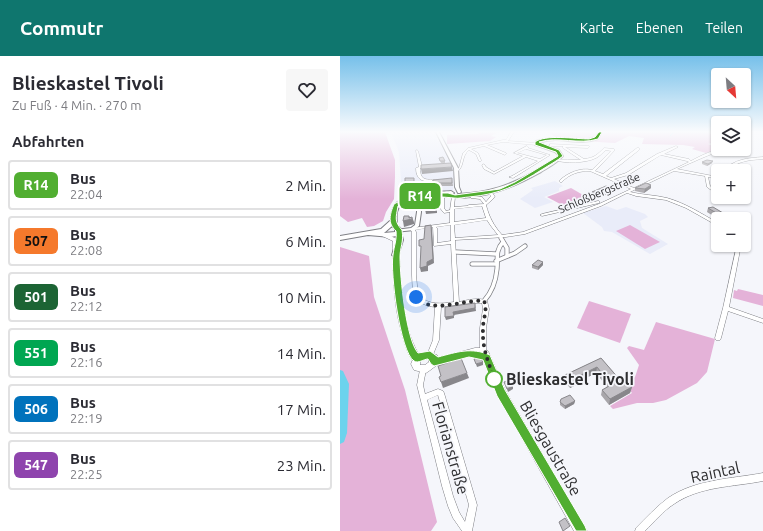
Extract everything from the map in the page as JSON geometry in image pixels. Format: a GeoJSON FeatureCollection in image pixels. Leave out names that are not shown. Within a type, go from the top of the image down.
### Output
{"type":"FeatureCollection","features":[{"type":"Feature","properties":{"kind":"main road"},"geometry":{"type":"LineString","coordinates":[[432,358],[429,368],[423,370],[416,366],[417,359],[412,352],[406,337],[397,280],[396,255],[400,240],[392,233],[391,223],[396,205],[416,196],[471,196],[490,193],[511,186],[556,160],[561,156],[560,154]]}},
{"type":"Feature","properties":{"kind":"main road"},"geometry":{"type":"LineString","coordinates":[[391,223],[394,226],[392,233]]}},
{"type":"Feature","properties":{"kind":"main road"},"geometry":{"type":"LineString","coordinates":[[340,238],[392,233]]}},
{"type":"Feature","properties":{"kind":"main road"},"geometry":{"type":"LineString","coordinates":[[417,359],[422,356],[432,358],[469,353],[485,355]]}},
{"type":"Feature","properties":{"kind":"main road","name":"Bliesgaustraße"},"geometry":{"type":"LineString","coordinates":[[485,355],[501,392],[580,531]]}},
{"type":"Feature","properties":{"kind":"street"},"geometry":{"type":"LineString","coordinates":[[418,154],[421,167]]}},
{"type":"Feature","properties":{"kind":"street"},"geometry":{"type":"LineString","coordinates":[[448,154],[456,171],[452,224],[457,303]]}},
{"type":"Feature","properties":{"kind":"street"},"geometry":{"type":"LineString","coordinates":[[456,171],[460,168],[464,154]]}},
{"type":"Feature","properties":{"kind":"street"},"geometry":{"type":"LineString","coordinates":[[477,154],[481,159]]}},
{"type":"Feature","properties":{"kind":"street"},"geometry":{"type":"LineString","coordinates":[[519,154],[539,160]]}},
{"type":"Feature","properties":{"kind":"street"},"geometry":{"type":"LineString","coordinates":[[511,177],[549,154]]}},
{"type":"Feature","properties":{"kind":"street"},"geometry":{"type":"LineString","coordinates":[[575,154],[583,160]]}},
{"type":"Feature","properties":{"kind":"street"},"geometry":{"type":"LineString","coordinates":[[556,160],[566,162],[583,160],[600,154]]}},
{"type":"Feature","properties":{"kind":"street"},"geometry":{"type":"LineString","coordinates":[[593,170],[609,154]]}},
{"type":"Feature","properties":{"kind":"street"},"geometry":{"type":"LineString","coordinates":[[603,176],[631,154]]}},
{"type":"Feature","properties":{"kind":"street"},"geometry":{"type":"LineString","coordinates":[[611,179],[626,174],[662,154]]}},
{"type":"Feature","properties":{"kind":"street"},"geometry":{"type":"LineString","coordinates":[[663,154],[691,162]]}},
{"type":"Feature","properties":{"kind":"street","name":"Schloßbergstraße"},"geometry":{"type":"LineString","coordinates":[[435,228],[435,245],[453,241],[502,239],[517,235],[603,203],[710,154]]}},
{"type":"Feature","properties":{"kind":"street"},"geometry":{"type":"LineString","coordinates":[[483,165],[485,168],[494,172],[526,156]]}},
{"type":"Feature","properties":{"kind":"street"},"geometry":{"type":"LineString","coordinates":[[732,164],[737,161],[763,159]]}},
{"type":"Feature","properties":{"kind":"street"},"geometry":{"type":"LineString","coordinates":[[447,166],[454,165]]}},
{"type":"Feature","properties":{"kind":"street"},"geometry":{"type":"LineString","coordinates":[[421,167],[431,167]]}},
{"type":"Feature","properties":{"kind":"street"},"geometry":{"type":"LineString","coordinates":[[421,167],[418,168],[418,174],[423,180],[444,179]]}},
{"type":"Feature","properties":{"kind":"street"},"geometry":{"type":"LineString","coordinates":[[560,181],[581,171],[593,170],[603,176],[634,189]]}},
{"type":"Feature","properties":{"kind":"street"},"geometry":{"type":"LineString","coordinates":[[675,170],[711,177]]}},
{"type":"Feature","properties":{"kind":"street"},"geometry":{"type":"LineString","coordinates":[[706,176],[708,186],[711,188]]}},
{"type":"Feature","properties":{"kind":"street"},"geometry":{"type":"LineString","coordinates":[[450,179],[456,178]]}},
{"type":"Feature","properties":{"kind":"street"},"geometry":{"type":"LineString","coordinates":[[626,192],[639,196],[670,200],[711,221]]}},
{"type":"Feature","properties":{"kind":"street"},"geometry":{"type":"LineString","coordinates":[[454,195],[444,211],[484,204],[492,198],[493,196],[490,193]]}},
{"type":"Feature","properties":{"kind":"street"},"geometry":{"type":"LineString","coordinates":[[416,196],[419,212],[413,258],[415,295],[417,299],[424,303],[438,306],[471,300],[484,301],[491,291],[496,263],[496,254],[502,239]]}},
{"type":"Feature","properties":{"kind":"street"},"geometry":{"type":"LineString","coordinates":[[471,196],[481,198],[484,204],[487,220],[502,239],[507,248],[507,256]]}},
{"type":"Feature","properties":{"kind":"street"},"geometry":{"type":"LineString","coordinates":[[542,215],[596,203],[603,203]]}},
{"type":"Feature","properties":{"kind":"street"},"geometry":{"type":"LineString","coordinates":[[392,233],[487,220]]}},
{"type":"Feature","properties":{"kind":"street"},"geometry":{"type":"LineString","coordinates":[[472,264],[496,263],[507,256],[515,254],[525,246]]}},
{"type":"Feature","properties":{"kind":"street"},"geometry":{"type":"LineString","coordinates":[[718,338],[738,252]]}},
{"type":"Feature","properties":{"kind":"street"},"geometry":{"type":"LineString","coordinates":[[455,253],[496,254]]}},
{"type":"Feature","properties":{"kind":"street","name":"Bliesgaustraße"},"geometry":{"type":"LineString","coordinates":[[484,301],[486,309],[483,328],[485,355]]}},
{"type":"Feature","properties":{"kind":"street"},"geometry":{"type":"LineString","coordinates":[[432,358],[436,340],[438,306]]}},
{"type":"Feature","properties":{"kind":"street"},"geometry":{"type":"LineString","coordinates":[[726,308],[763,322]]}},
{"type":"Feature","properties":{"kind":"street","name":"Florianstraße"},"geometry":{"type":"LineString","coordinates":[[423,370],[420,385],[451,502],[460,523],[467,531]]}},
{"type":"Feature","properties":{"kind":"street"},"geometry":{"type":"LineString","coordinates":[[423,398],[438,392],[441,393],[473,505],[467,531]]}},
{"type":"Feature","properties":{"kind":"street","name":"Raintal"},"geometry":{"type":"LineString","coordinates":[[639,531],[662,508],[683,494],[703,486],[763,477]]}},
{"type":"Feature","properties":{"kind":"shaded area"},"geometry":{"type":"Polygon","coordinates":[[[340,154],[393,154],[395,160],[394,199],[386,212],[383,221],[374,226],[367,227],[362,218],[348,222],[340,216],[340,154]]]}},
{"type":"Feature","properties":{"kind":"shaded area"},"geometry":{"type":"Polygon","coordinates":[[[399,154],[447,154],[452,163],[454,174],[453,191],[402,196],[399,154]]]}},
{"type":"Feature","properties":{"kind":"shaded area"},"geometry":{"type":"Polygon","coordinates":[[[555,181],[563,186],[559,188],[559,191],[544,197],[553,202],[535,208],[520,199],[533,190],[531,188],[555,181]]]}},
{"type":"Feature","properties":{"kind":"shaded area"},"geometry":{"type":"Polygon","coordinates":[[[571,188],[590,199],[566,207],[547,197],[571,188]]]}},
{"type":"Feature","properties":{"kind":"shaded area"},"geometry":{"type":"Polygon","coordinates":[[[606,206],[617,210],[626,207],[645,214],[648,217],[640,221],[642,228],[668,244],[650,254],[612,232],[604,231],[602,227],[583,213],[606,206]]]}},
{"type":"Feature","properties":{"kind":"shaded area"},"geometry":{"type":"Polygon","coordinates":[[[630,225],[660,242],[645,249],[616,231],[630,225]]]}},
{"type":"Feature","properties":{"kind":"shaded area"},"geometry":{"type":"Polygon","coordinates":[[[340,247],[369,256],[374,297],[405,390],[437,522],[431,531],[340,531],[340,247]]]}},
{"type":"Feature","properties":{"kind":"shaded area"},"geometry":{"type":"Polygon","coordinates":[[[738,289],[763,295],[763,306],[733,298],[734,290],[737,291],[738,289]]]}},
{"type":"Feature","properties":{"kind":"shaded area"},"geometry":{"type":"Polygon","coordinates":[[[589,301],[631,314],[620,343],[577,328],[589,301]]]}},
{"type":"Feature","properties":{"kind":"shaded area"},"geometry":{"type":"Polygon","coordinates":[[[656,322],[715,339],[707,372],[697,383],[666,400],[653,403],[637,403],[613,409],[610,406],[632,393],[625,384],[635,377],[639,365],[627,348],[629,346],[644,350],[656,322]]]}},
{"type":"Feature","properties":{"kind":"building"},"geometry":{"type":"Polygon","coordinates":[[[443,157],[445,161],[440,161],[439,158],[443,157]]]}},
{"type":"Feature","properties":{"kind":"building"},"geometry":{"type":"Polygon","coordinates":[[[707,160],[713,161],[708,164],[702,162],[707,160]]]}},
{"type":"Feature","properties":{"kind":"building"},"geometry":{"type":"Polygon","coordinates":[[[451,163],[452,167],[421,169],[421,165],[451,163]]]}},
{"type":"Feature","properties":{"kind":"building"},"geometry":{"type":"Polygon","coordinates":[[[405,178],[414,178],[414,183],[418,182],[418,187],[410,188],[411,186],[405,186],[405,178]]]}},
{"type":"Feature","properties":{"kind":"building"},"geometry":{"type":"Polygon","coordinates":[[[452,178],[452,183],[432,183],[433,180],[452,178]]]}},
{"type":"Feature","properties":{"kind":"building"},"geometry":{"type":"Polygon","coordinates":[[[646,183],[651,185],[645,189],[635,188],[646,183]]]}},
{"type":"Feature","properties":{"kind":"building"},"geometry":{"type":"Polygon","coordinates":[[[606,186],[612,189],[604,192],[592,192],[606,186]]]}},
{"type":"Feature","properties":{"kind":"building"},"geometry":{"type":"Polygon","coordinates":[[[436,199],[436,208],[425,209],[425,200],[436,199]]]}},
{"type":"Feature","properties":{"kind":"building"},"geometry":{"type":"Polygon","coordinates":[[[713,207],[721,212],[715,212],[708,208],[713,207]]]}},
{"type":"Feature","properties":{"kind":"building"},"geometry":{"type":"Polygon","coordinates":[[[404,216],[409,216],[409,218],[412,217],[412,219],[403,221],[404,216]]]}},
{"type":"Feature","properties":{"kind":"building"},"geometry":{"type":"Polygon","coordinates":[[[431,225],[433,259],[427,262],[427,266],[420,268],[421,246],[419,246],[419,240],[424,239],[425,226],[431,225]]]}},
{"type":"Feature","properties":{"kind":"building"},"geometry":{"type":"Polygon","coordinates":[[[538,260],[543,262],[538,267],[532,265],[538,260]]]}},
{"type":"Feature","properties":{"kind":"building"},"geometry":{"type":"Polygon","coordinates":[[[475,303],[475,308],[453,312],[454,316],[445,317],[445,307],[475,303]]]}},
{"type":"Feature","properties":{"kind":"building"},"geometry":{"type":"Polygon","coordinates":[[[480,357],[483,362],[476,364],[474,359],[480,357]]]}},
{"type":"Feature","properties":{"kind":"building"},"geometry":{"type":"Polygon","coordinates":[[[461,358],[467,373],[441,382],[438,366],[461,358]]]}},
{"type":"Feature","properties":{"kind":"building"},"geometry":{"type":"Polygon","coordinates":[[[601,358],[620,380],[624,378],[632,387],[610,399],[602,390],[611,385],[597,367],[575,378],[576,380],[570,383],[565,375],[601,358]]]}},
{"type":"Feature","properties":{"kind":"building"},"geometry":{"type":"Polygon","coordinates":[[[510,380],[513,386],[507,389],[504,382],[510,380]]]}},
{"type":"Feature","properties":{"kind":"building"},"geometry":{"type":"Polygon","coordinates":[[[570,395],[575,401],[565,406],[560,402],[561,399],[570,395]]]}},
{"type":"Feature","properties":{"kind":"building"},"geometry":{"type":"Polygon","coordinates":[[[565,518],[570,526],[563,531],[559,522],[565,518]]]}},
{"type":"Feature","properties":{"kind":"waterway"},"geometry":{"type":"LineString","coordinates":[[340,374],[345,384],[342,433],[340,439]]}},
{"type":"Feature","properties":{"kind":"bus line","name":"R14"},"geometry":{"type":"LineString","coordinates":[[560,154],[561,156],[556,160],[502,190],[490,193],[454,197],[448,195],[409,197],[396,205],[393,221],[394,226],[399,230],[400,240],[396,255],[397,280],[406,337],[412,352],[417,359],[422,356],[430,355],[434,358],[434,362],[469,353],[479,354],[486,358],[501,392],[581,531]]}},
{"type":"Feature","properties":{"kind":"place","name":"Blieskastel Tivoli"},"geometry":{"type":"Point","coordinates":[494,379]}},
{"type":"Feature","properties":{"kind":"route"},"geometry":{"type":"LineString","coordinates":[[416,297],[428,305],[438,306],[471,300],[484,301],[486,309],[483,323],[484,352],[494,379]]}}]}
